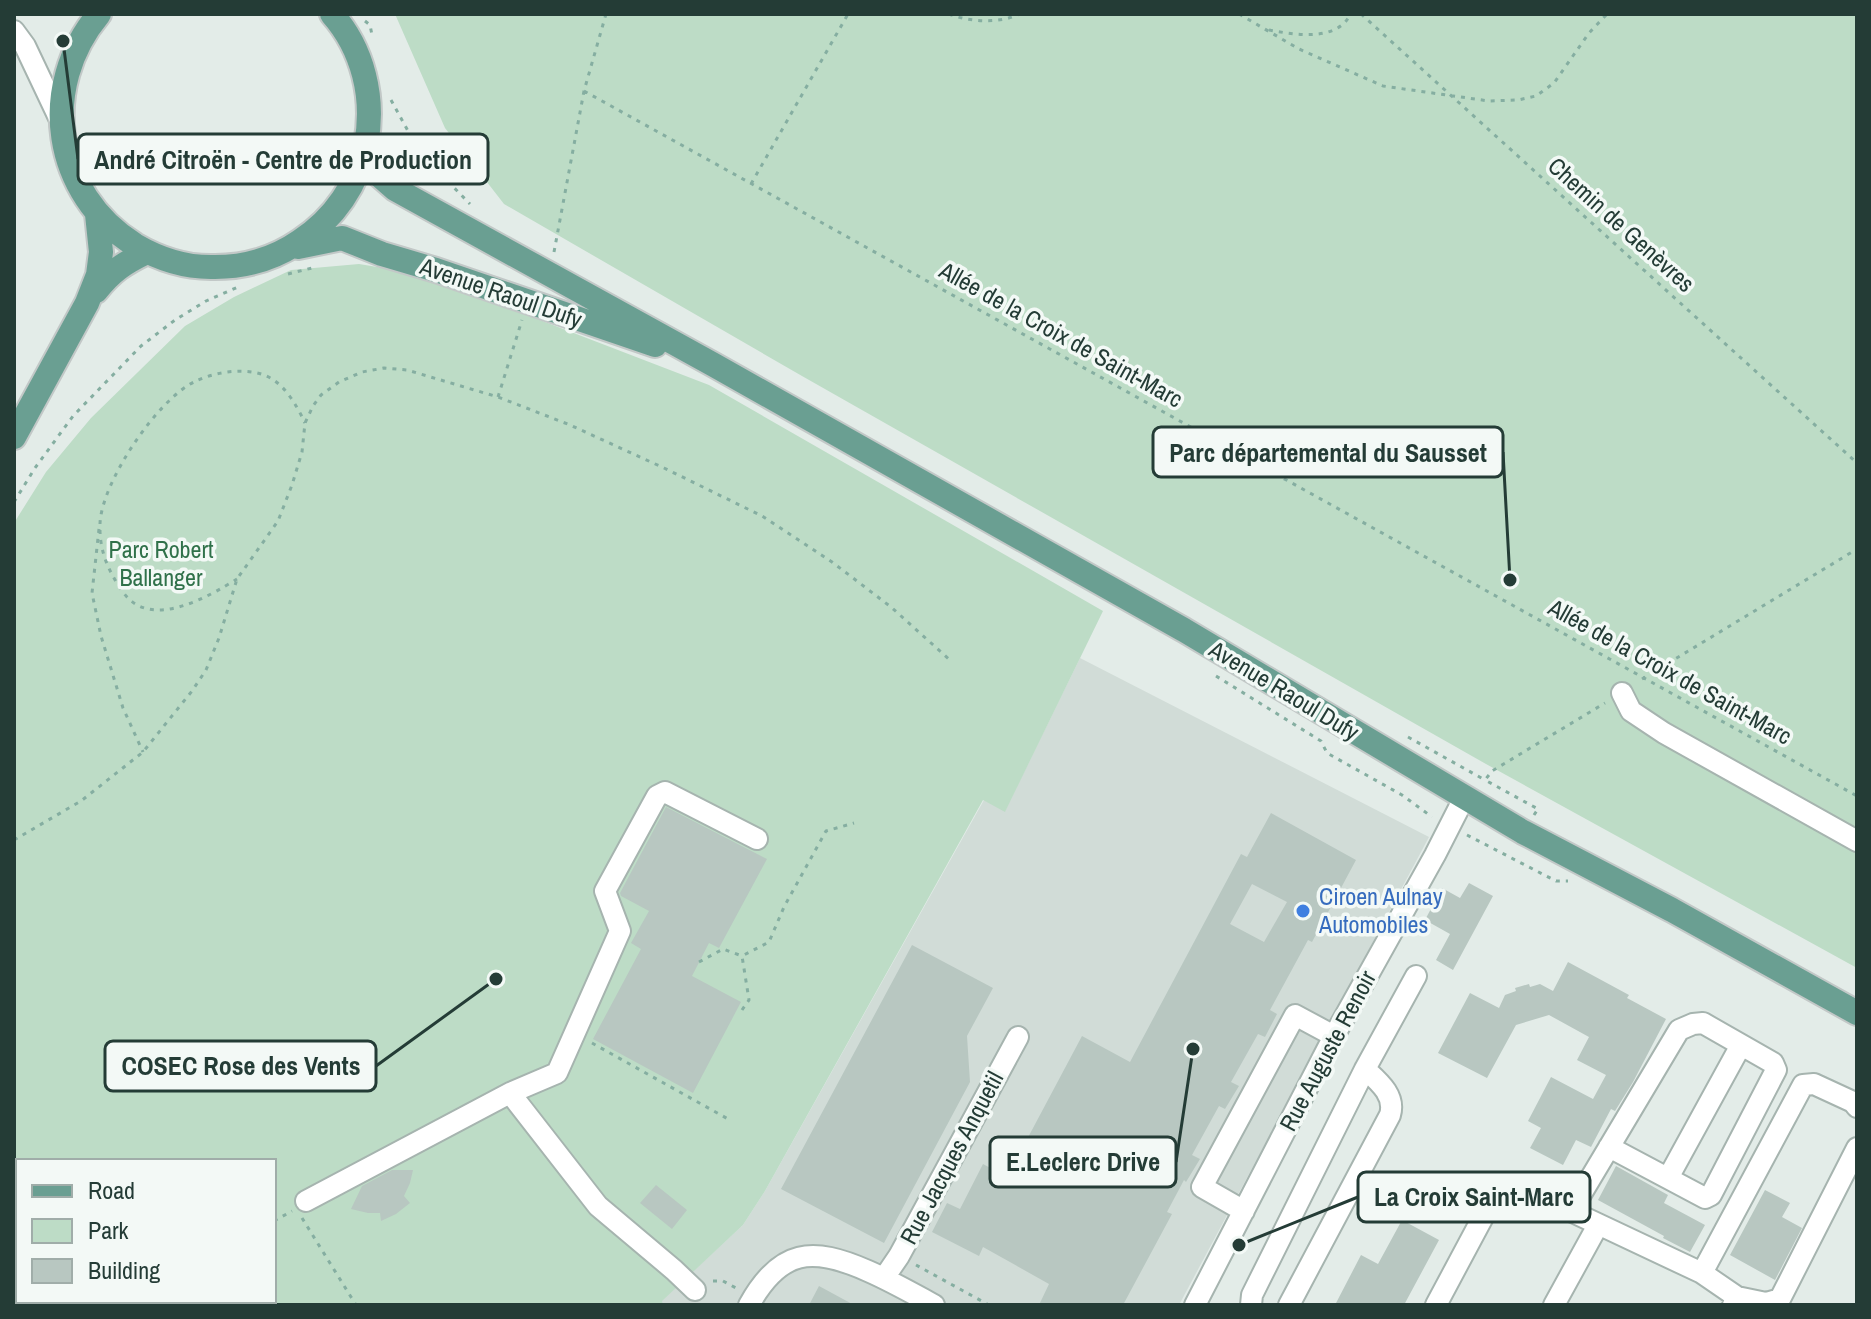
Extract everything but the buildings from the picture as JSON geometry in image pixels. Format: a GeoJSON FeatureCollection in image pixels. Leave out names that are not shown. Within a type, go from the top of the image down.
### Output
{"type":"FeatureCollection","features":[{"type":"Feature","properties":{"kind":"main road"},"geometry":{"type":"LineString","coordinates":[[99,14],[86,29],[71,58],[63,90],[61,122],[66,155],[78,186],[97,214],[120,236],[174,263],[203,268],[232,267],[261,261],[287,262],[335,210],[352,184],[364,156],[369,128],[369,100],[364,73],[354,46],[332,14]]}},
{"type":"Feature","properties":{"kind":"main road","name":"Avenue Raoul Dufy"},"geometry":{"type":"LineString","coordinates":[[364,156],[395,189],[1184,630],[1523,832],[1672,910],[1857,1013]]}},
{"type":"Feature","properties":{"kind":"main road"},"geometry":{"type":"LineString","coordinates":[[14,437],[87,303],[98,275],[101,252],[97,214]]}},
{"type":"Feature","properties":{"kind":"main road","name":"Avenue Raoul Dufy"},"geometry":{"type":"LineString","coordinates":[[287,262],[342,238],[714,365]]}},
{"type":"Feature","properties":{"kind":"main road"},"geometry":{"type":"LineString","coordinates":[[87,303],[108,276],[125,262],[147,252]]}},
{"type":"Feature","properties":{"kind":"street"},"geometry":{"type":"LineString","coordinates":[[14,31],[25,46],[61,122]]}},
{"type":"Feature","properties":{"kind":"street"},"geometry":{"type":"LineString","coordinates":[[1622,693],[1631,711],[1664,733],[1857,841]]}},
{"type":"Feature","properties":{"kind":"street"},"geometry":{"type":"LineString","coordinates":[[306,1201],[510,1093],[557,1073],[620,931],[605,891],[657,796],[665,792],[757,839]]}},
{"type":"Feature","properties":{"kind":"street","name":"Rue Auguste Renoir"},"geometry":{"type":"LineString","coordinates":[[1195,1305],[1334,1036],[1464,798]]}},
{"type":"Feature","properties":{"kind":"street"},"geometry":{"type":"LineString","coordinates":[[1251,1305],[1252,1295],[1365,1069],[1416,976]]}},
{"type":"Feature","properties":{"kind":"street"},"geometry":{"type":"LineString","coordinates":[[1244,1211],[1202,1187],[1295,1015],[1334,1036]]}},
{"type":"Feature","properties":{"kind":"street"},"geometry":{"type":"LineString","coordinates":[[1571,1211],[1609,1147],[1679,1030],[1703,1023],[1773,1063],[1776,1070],[1711,1195],[1705,1198],[1609,1147]]}},
{"type":"Feature","properties":{"kind":"street","name":"Rue Jacques Anquetil"},"geometry":{"type":"LineString","coordinates":[[884,1278],[899,1256],[1018,1037]]}},
{"type":"Feature","properties":{"kind":"street"},"geometry":{"type":"LineString","coordinates":[[1668,1178],[1741,1045]]}},
{"type":"Feature","properties":{"kind":"street"},"geometry":{"type":"LineString","coordinates":[[1289,1305],[1393,1106],[1380,1083],[1365,1069]]}},
{"type":"Feature","properties":{"kind":"street"},"geometry":{"type":"LineString","coordinates":[[1702,1273],[1803,1085],[1814,1084],[1853,1102],[1857,1107]]}},
{"type":"Feature","properties":{"kind":"street"},"geometry":{"type":"LineString","coordinates":[[510,1093],[598,1206],[695,1290]]}},
{"type":"Feature","properties":{"kind":"street"},"geometry":{"type":"LineString","coordinates":[[1436,1305],[1491,1202],[1501,1191],[1522,1190],[1702,1273],[1735,1301],[1766,1303],[1780,1299],[1857,1148]]}},
{"type":"Feature","properties":{"kind":"street"},"geometry":{"type":"LineString","coordinates":[[1554,1305],[1598,1225]]}},
{"type":"Feature","properties":{"kind":"street"},"geometry":{"type":"LineString","coordinates":[[751,1301],[760,1286],[779,1268],[793,1259],[820,1255],[846,1261],[934,1305]]}},
{"type":"Feature","properties":{"kind":"path"},"geometry":{"type":"LineString","coordinates":[[554,257],[584,91],[606,14]]}},
{"type":"Feature","properties":{"kind":"path"},"geometry":{"type":"LineString","coordinates":[[751,184],[848,14]]}},
{"type":"Feature","properties":{"kind":"path"},"geometry":{"type":"LineString","coordinates":[[949,14],[978,20],[1000,20],[1019,14]]}},
{"type":"Feature","properties":{"kind":"path"},"geometry":{"type":"LineString","coordinates":[[1239,14],[1299,49],[1383,86],[1489,101],[1536,96],[1554,83],[1589,33],[1607,14]]}},
{"type":"Feature","properties":{"kind":"path"},"geometry":{"type":"LineString","coordinates":[[1265,29],[1292,34],[1319,34],[1342,25],[1351,14]]}},
{"type":"Feature","properties":{"kind":"path","name":"Chemin de Genèvres"},"geometry":{"type":"LineString","coordinates":[[1361,14],[1857,463]]}},
{"type":"Feature","properties":{"kind":"path","name":"Allée de la Croix de Saint-Marc"},"geometry":{"type":"LineString","coordinates":[[584,91],[1857,796]]}},
{"type":"Feature","properties":{"kind":"path"},"geometry":{"type":"LineString","coordinates":[[392,105],[420,153],[462,198]]}},
{"type":"Feature","properties":{"kind":"path"},"geometry":{"type":"LineString","coordinates":[[287,262],[314,267]]}},
{"type":"Feature","properties":{"kind":"path"},"geometry":{"type":"LineString","coordinates":[[14,502],[73,416],[141,346],[185,313],[241,286]]}},
{"type":"Feature","properties":{"kind":"path"},"geometry":{"type":"LineString","coordinates":[[498,397],[523,314]]}},
{"type":"Feature","properties":{"kind":"path"},"geometry":{"type":"LineString","coordinates":[[14,840],[81,801],[143,752],[192,691],[206,670],[219,638],[237,579],[278,521],[292,485],[302,452],[305,423],[313,406],[321,395],[339,382],[362,372],[384,368],[407,370],[498,397],[570,425],[762,516],[832,562],[891,607],[951,661]]}},
{"type":"Feature","properties":{"kind":"path"},"geometry":{"type":"LineString","coordinates":[[143,752],[123,708],[101,636],[92,593],[100,521],[123,460],[168,402],[194,382],[223,372],[248,371],[272,379],[294,402],[305,423]]}},
{"type":"Feature","properties":{"kind":"path"},"geometry":{"type":"LineString","coordinates":[[100,521],[102,548],[110,573],[126,596],[147,609],[187,606],[237,579]]}},
{"type":"Feature","properties":{"kind":"path"},"geometry":{"type":"LineString","coordinates":[[1523,832],[1538,809],[1485,780],[1492,771],[1857,549]]}},
{"type":"Feature","properties":{"kind":"path"},"geometry":{"type":"LineString","coordinates":[[1210,670],[1321,741],[1327,753],[1402,795],[1423,812],[1556,881],[1568,881]]}},
{"type":"Feature","properties":{"kind":"path"},"geometry":{"type":"LineString","coordinates":[[699,962],[723,949],[742,956],[769,942],[784,907],[826,831],[854,823]]}},
{"type":"Feature","properties":{"kind":"path"},"geometry":{"type":"LineString","coordinates":[[742,956],[749,1000],[742,1010]]}},
{"type":"Feature","properties":{"kind":"path"},"geometry":{"type":"LineString","coordinates":[[575,1034],[728,1119]]}},
{"type":"Feature","properties":{"kind":"path"},"geometry":{"type":"LineString","coordinates":[[276,1220],[297,1210],[356,1305]]}},
{"type":"Feature","properties":{"kind":"path"},"geometry":{"type":"LineString","coordinates":[[899,1256],[989,1305]]}},
{"type":"Feature","properties":{"kind":"path"},"geometry":{"type":"LineString","coordinates":[[695,1290],[704,1283],[723,1281],[751,1301]]}},
{"type":"Feature","properties":{"kind":"shaded area"},"geometry":{"type":"Polygon","coordinates":[[[1080,658],[1429,837],[1179,1305],[663,1305],[661,1301],[743,1225],[765,1191],[984,800],[1005,811],[1080,658]]]}},
{"type":"Feature","properties":{"kind":"green space"},"geometry":{"type":"Polygon","coordinates":[[[395,14],[1857,14],[1857,968],[1486,764],[504,204],[445,128],[395,14]]]}},
{"type":"Feature","properties":{"kind":"green space","name":"Parc Robert Ballanger"},"geometry":{"type":"Polygon","coordinates":[[[359,264],[420,274],[709,385],[1103,611],[1005,812],[983,800],[765,1191],[743,1225],[662,1301],[663,1305],[14,1305],[14,523],[46,472],[91,418],[185,326],[234,297],[291,270],[359,264]]]}},
{"type":"Feature","properties":{"kind":"place","name":"André Citroën - Centre de Production"},"geometry":{"type":"Point","coordinates":[63,41]}},
{"type":"Feature","properties":{"kind":"place","name":"Parc départemental du Sausset"},"geometry":{"type":"Point","coordinates":[1510,580]}},
{"type":"Feature","properties":{"kind":"place","name":"Ciroen Aulnay Automobiles"},"geometry":{"type":"Point","coordinates":[1303,911]}},
{"type":"Feature","properties":{"kind":"place","name":"COSEC Rose des Vents"},"geometry":{"type":"Point","coordinates":[496,979]}},
{"type":"Feature","properties":{"kind":"place","name":"E.Leclerc Drive"},"geometry":{"type":"Point","coordinates":[1193,1049]}},
{"type":"Feature","properties":{"kind":"place","name":"La Croix Saint-Marc"},"geometry":{"type":"Point","coordinates":[1239,1245]}}]}
